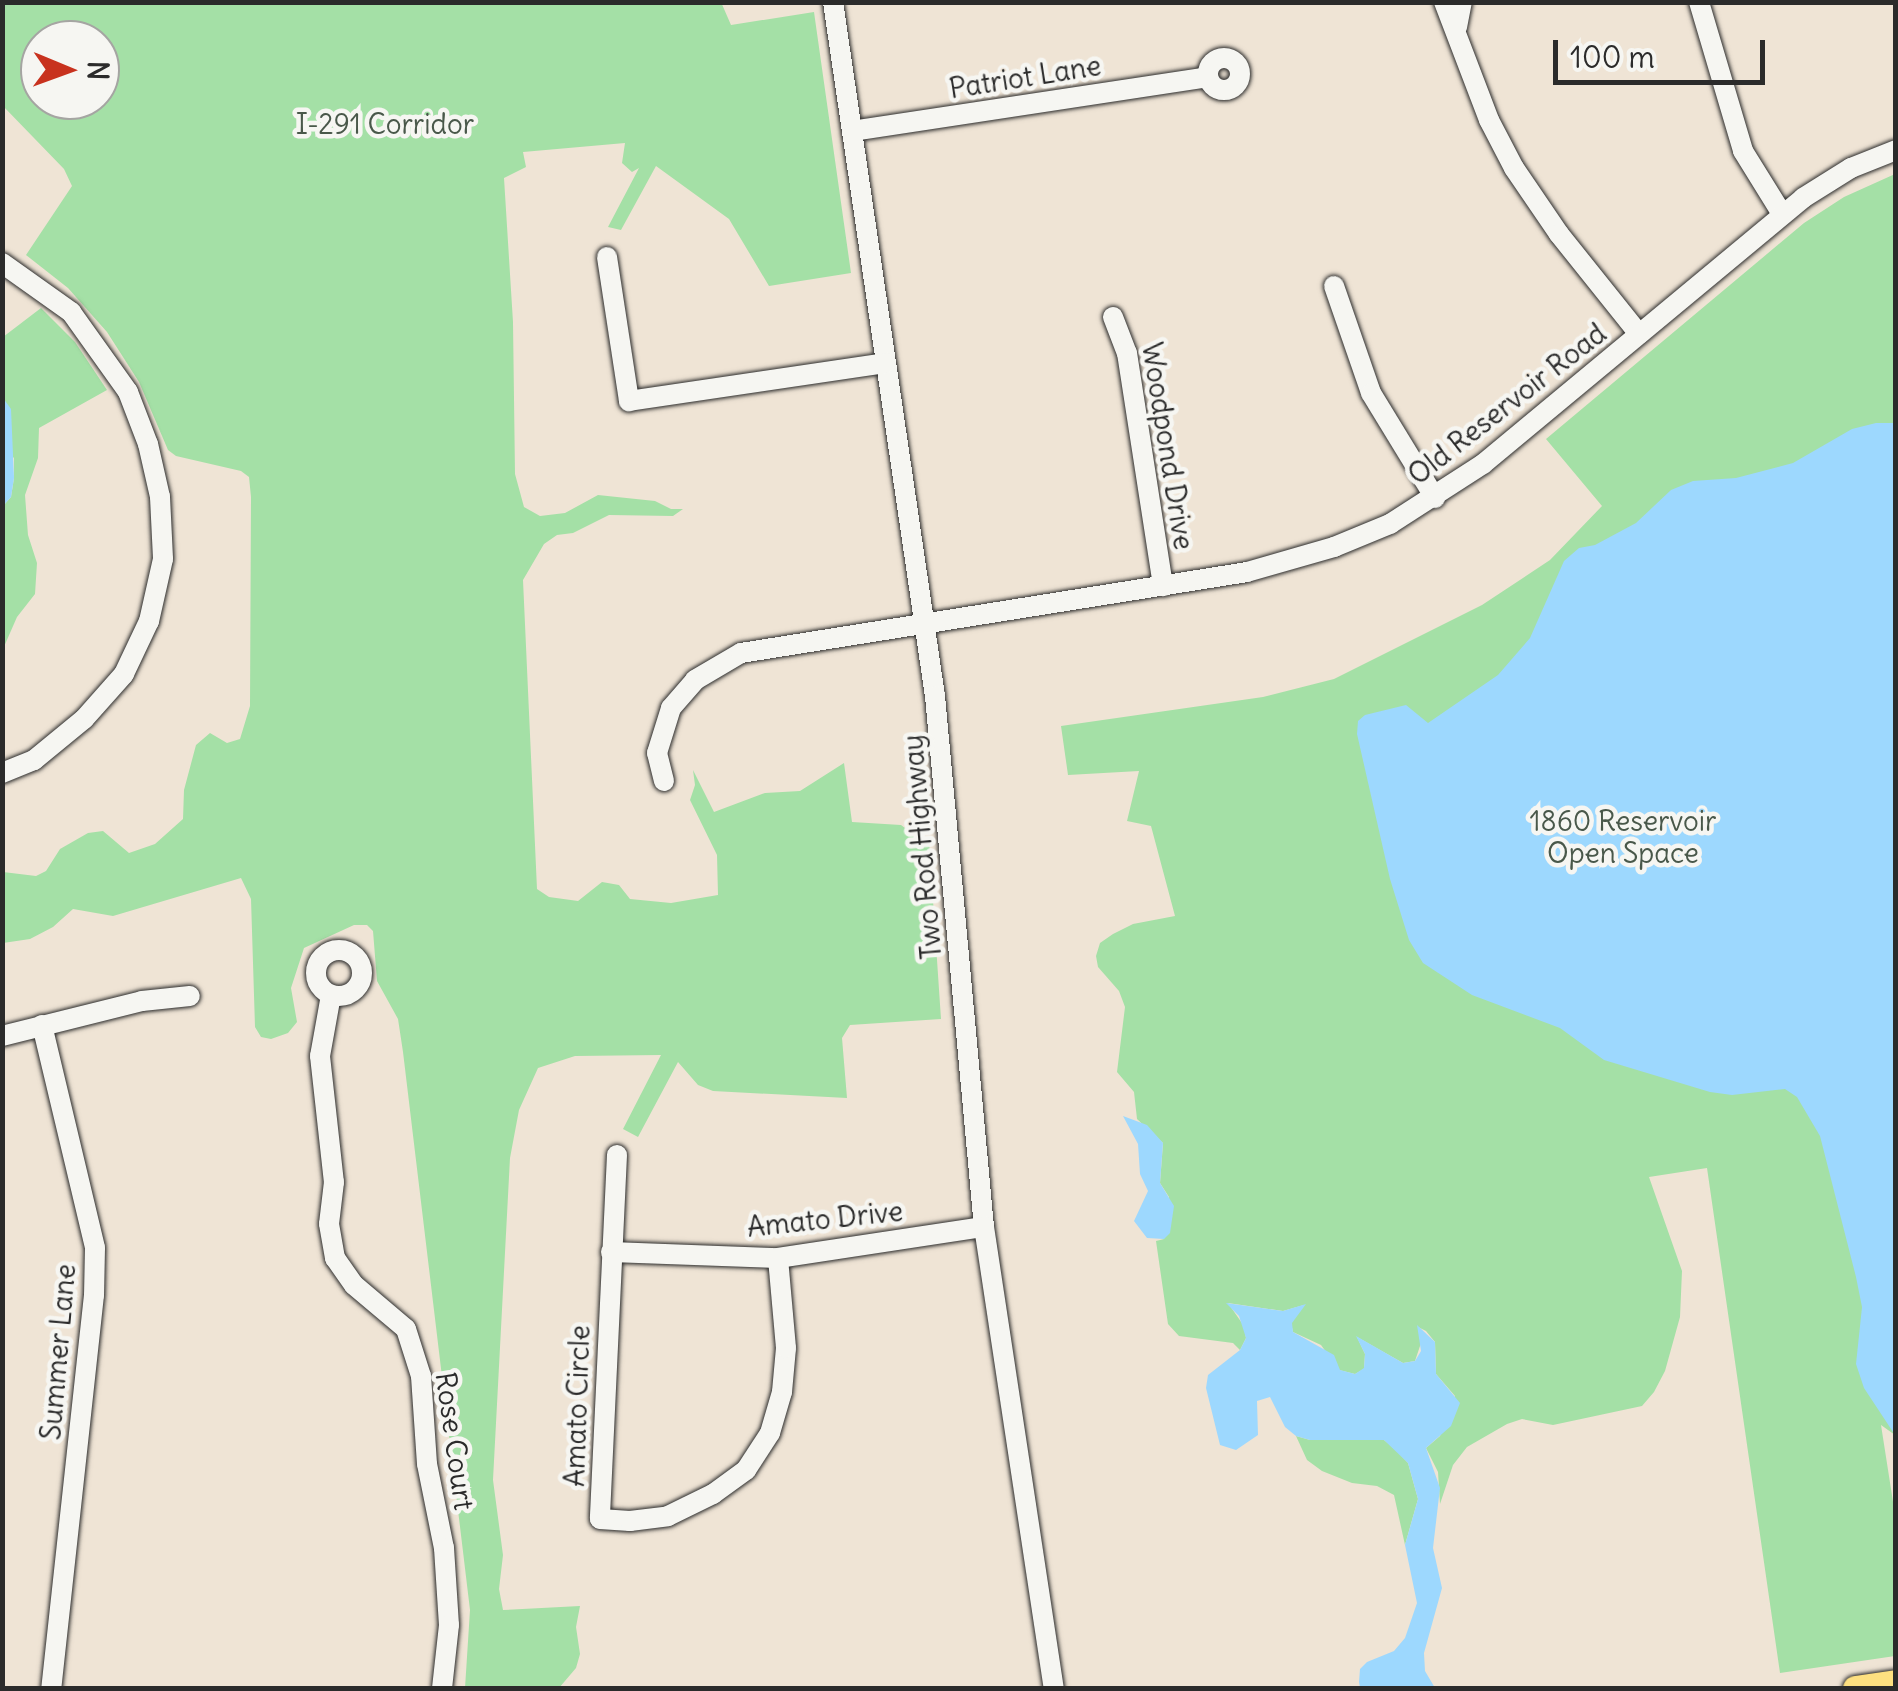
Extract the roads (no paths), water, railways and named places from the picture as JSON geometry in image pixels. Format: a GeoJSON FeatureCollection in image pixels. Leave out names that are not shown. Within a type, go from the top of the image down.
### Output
{"type":"FeatureCollection","features":[{"type":"Feature","properties":{"kind":"main road"},"geometry":{"type":"LineString","coordinates":[[1855,1688],[1896,1682]]}},
{"type":"Feature","properties":{"kind":"street","name":"Two Rod Highway"},"geometry":{"type":"LineString","coordinates":[[833,2],[925,624],[951,837],[969,1096],[984,1227],[1054,1688]]}},
{"type":"Feature","properties":{"kind":"street"},"geometry":{"type":"LineString","coordinates":[[1444,2],[1457,27],[1484,106],[1514,168],[1559,234],[1639,334]]}},
{"type":"Feature","properties":{"kind":"street"},"geometry":{"type":"LineString","coordinates":[[1457,27],[1462,2]]}},
{"type":"Feature","properties":{"kind":"street"},"geometry":{"type":"LineString","coordinates":[[1699,2],[1743,151],[1782,214]]}},
{"type":"Feature","properties":{"kind":"street","name":"Patriot Lane"},"geometry":{"type":"LineString","coordinates":[[852,131],[1208,77]]}},
{"type":"Feature","properties":{"kind":"street","name":"Old Reservoir Road"},"geometry":{"type":"LineString","coordinates":[[664,781],[657,753],[671,708],[695,680],[725,660],[757,650],[1162,586],[1304,557],[1377,530],[1435,498],[1782,214],[1851,168],[1896,150]]}},
{"type":"Feature","properties":{"kind":"street"},"geometry":{"type":"LineString","coordinates":[[608,257],[628,401],[885,363]]}},
{"type":"Feature","properties":{"kind":"street"},"geometry":{"type":"LineString","coordinates":[[2,263],[71,312],[128,392],[148,444],[160,497],[163,559],[148,621],[124,674],[84,719],[34,760],[2,774]]}},
{"type":"Feature","properties":{"kind":"street"},"geometry":{"type":"LineString","coordinates":[[1334,286],[1371,393],[1435,498]]}},
{"type":"Feature","properties":{"kind":"street","name":"Woodpond Drive"},"geometry":{"type":"LineString","coordinates":[[1113,317],[1127,352],[1162,586]]}},
{"type":"Feature","properties":{"kind":"street","name":"Rose Court"},"geometry":{"type":"LineString","coordinates":[[330,994],[320,1056],[334,1182],[328,1224],[335,1258],[354,1285],[406,1329],[421,1376],[427,1464],[444,1548],[448,1626],[442,1688]]}},
{"type":"Feature","properties":{"kind":"street"},"geometry":{"type":"LineString","coordinates":[[2,1036],[142,1001],[190,996]]}},
{"type":"Feature","properties":{"kind":"street","name":"Summer Lane"},"geometry":{"type":"LineString","coordinates":[[42,1024],[95,1248],[51,1688]]}},
{"type":"Feature","properties":{"kind":"street","name":"Amato Circle"},"geometry":{"type":"LineString","coordinates":[[617,1155],[600,1519],[630,1522],[668,1516],[714,1494],[746,1470],[770,1433],[782,1392],[786,1348],[778,1258]]}},
{"type":"Feature","properties":{"kind":"street","name":"Amato Drive"},"geometry":{"type":"LineString","coordinates":[[611,1252],[778,1258],[984,1227]]}},
{"type":"Feature","properties":{"kind":"water"},"geometry":{"type":"Polygon","coordinates":[[[3,398],[11,409],[14,478],[11,497],[3,506],[3,398]]]}},
{"type":"Feature","properties":{"kind":"water"},"geometry":{"type":"Polygon","coordinates":[[[1896,423],[1895,1435],[1864,1388],[1856,1364],[1862,1307],[1856,1277],[1820,1136],[1797,1097],[1785,1089],[1732,1095],[1710,1092],[1604,1060],[1560,1028],[1472,995],[1423,963],[1409,940],[1390,879],[1357,734],[1358,721],[1365,715],[1406,705],[1428,723],[1498,675],[1530,638],[1564,561],[1579,548],[1595,545],[1636,523],[1671,490],[1693,481],[1736,478],[1793,463],[1852,429],[1896,423]]]}},
{"type":"Feature","properties":{"kind":"water"},"geometry":{"type":"Polygon","coordinates":[[[1123,1116],[1147,1125],[1163,1143],[1160,1183],[1174,1206],[1170,1233],[1164,1239],[1147,1238],[1134,1221],[1148,1191],[1140,1174],[1138,1144],[1123,1116]]]}},
{"type":"Feature","properties":{"kind":"water"},"geometry":{"type":"Polygon","coordinates":[[[1226,1303],[1283,1311],[1306,1304],[1292,1323],[1293,1332],[1334,1355],[1340,1370],[1355,1374],[1364,1368],[1365,1354],[1356,1336],[1403,1363],[1415,1361],[1421,1351],[1417,1325],[1435,1342],[1436,1374],[1460,1403],[1451,1426],[1426,1448],[1440,1488],[1433,1548],[1442,1588],[1424,1653],[1425,1671],[1435,1688],[1360,1688],[1359,1682],[1360,1669],[1367,1662],[1394,1651],[1405,1638],[1417,1603],[1405,1545],[1418,1499],[1408,1463],[1384,1440],[1310,1440],[1296,1436],[1285,1427],[1270,1397],[1257,1401],[1258,1435],[1236,1450],[1220,1445],[1206,1388],[1208,1375],[1240,1350],[1246,1338],[1239,1316],[1226,1303]]]}},
{"type":"Feature","properties":{"kind":"park label","name":"I-291 Corridor"},"geometry":{"type":"Point","coordinates":[385,124]}},
{"type":"Feature","properties":{"kind":"park label","name":"1860 Reservoir Open Space"},"geometry":{"type":"Point","coordinates":[1623,837]}}]}
